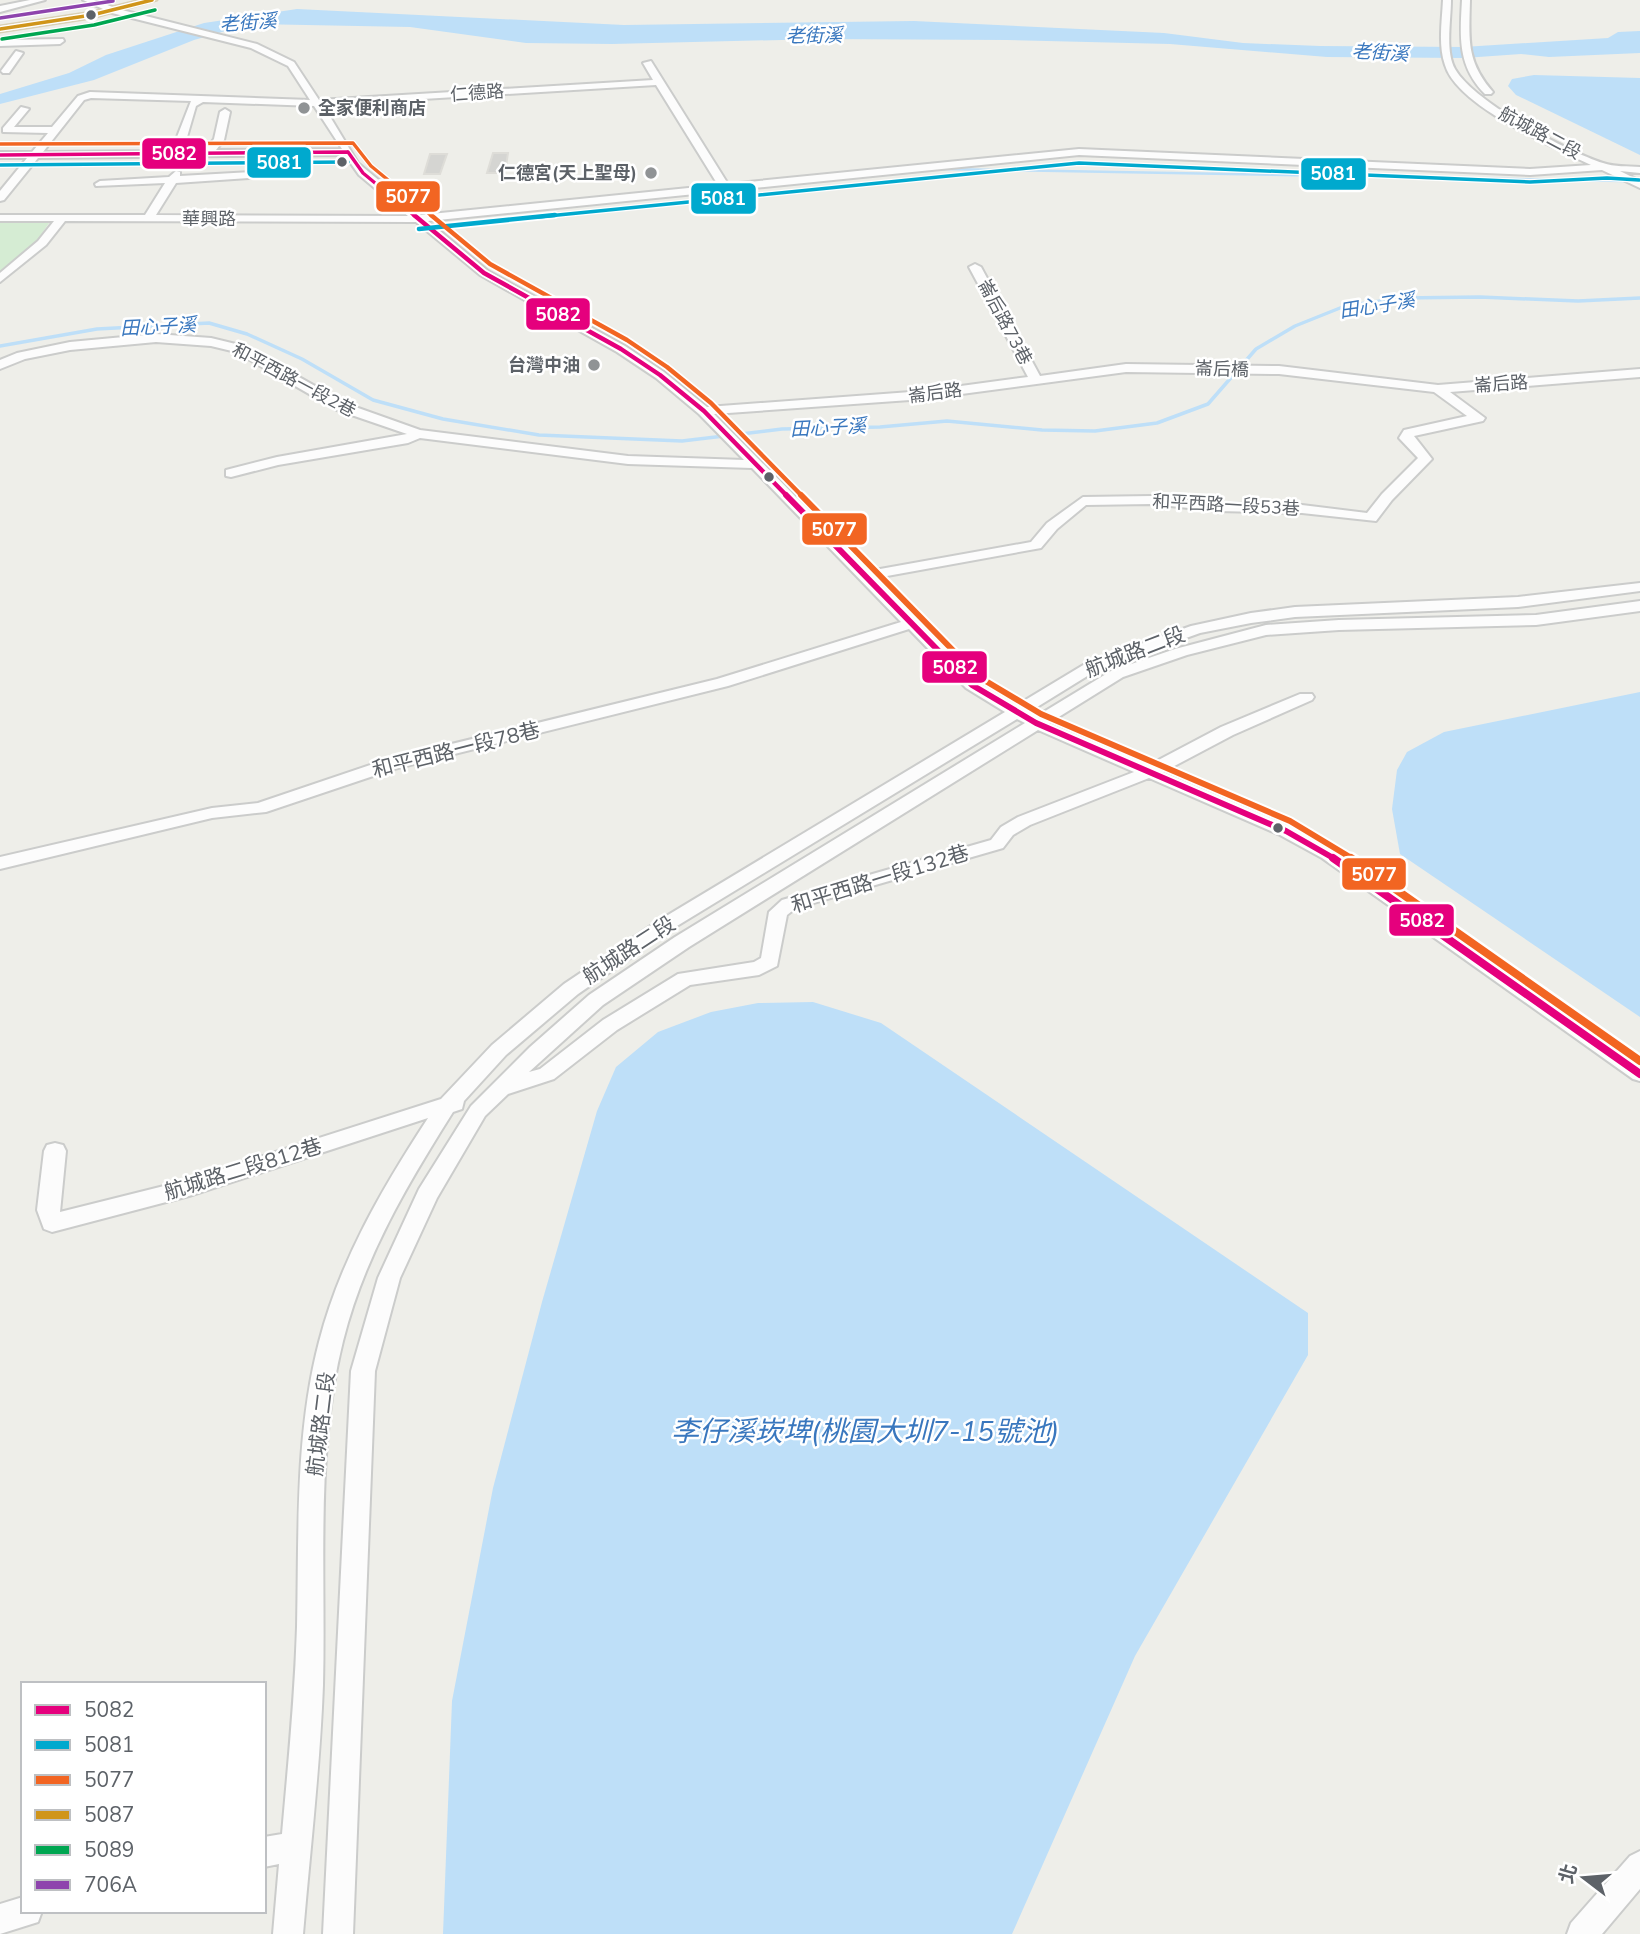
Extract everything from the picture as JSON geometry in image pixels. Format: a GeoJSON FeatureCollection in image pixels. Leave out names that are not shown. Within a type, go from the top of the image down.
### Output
{"type":"FeatureCollection","features":[{"type":"Feature","properties":{"kind":"main road"},"geometry":{"type":"LineString","coordinates":[[0,29],[115,11],[152,0]]}},
{"type":"Feature","properties":{"kind":"street"},"geometry":{"type":"LineString","coordinates":[[0,9],[41,0]]}},
{"type":"Feature","properties":{"kind":"street"},"geometry":{"type":"LineString","coordinates":[[87,0],[115,11],[228,38],[270,52],[290,64],[363,173],[484,273],[621,349],[660,375],[704,411],[971,685],[1036,723],[1286,831],[1328,854],[1640,1074]]}},
{"type":"Feature","properties":{"kind":"street","name":"航城路二段"},"geometry":{"type":"LineString","coordinates":[[1447,0],[1450,68],[1469,92],[1508,117],[1609,162],[1640,185]]}},
{"type":"Feature","properties":{"kind":"street"},"geometry":{"type":"LineString","coordinates":[[1465,29],[1466,0]]}},
{"type":"Feature","properties":{"kind":"street","name":"航城路二段"},"geometry":{"type":"LineString","coordinates":[[1465,29],[1468,68],[1477,83],[1536,122]]}},
{"type":"Feature","properties":{"kind":"street"},"geometry":{"type":"LineString","coordinates":[[6,71],[14,54],[53,52],[66,33]]}},
{"type":"Feature","properties":{"kind":"street"},"geometry":{"type":"LineString","coordinates":[[0,43],[60,41]]}},
{"type":"Feature","properties":{"kind":"street"},"geometry":{"type":"LineString","coordinates":[[648,63],[724,187]]}},
{"type":"Feature","properties":{"kind":"street","name":"仁德路"},"geometry":{"type":"LineString","coordinates":[[56,130],[81,98],[90,95],[314,103],[659,82]]}},
{"type":"Feature","properties":{"kind":"street"},"geometry":{"type":"LineString","coordinates":[[168,155],[181,137],[192,104],[202,98]]}},
{"type":"Feature","properties":{"kind":"street"},"geometry":{"type":"LineString","coordinates":[[24,109],[6,130],[56,130]]}},
{"type":"Feature","properties":{"kind":"street"},"geometry":{"type":"LineString","coordinates":[[206,155],[219,140],[225,112]]}},
{"type":"Feature","properties":{"kind":"street"},"geometry":{"type":"LineString","coordinates":[[0,198],[56,130]]}},
{"type":"Feature","properties":{"kind":"street"},"geometry":{"type":"LineString","coordinates":[[0,155],[348,152]]}},
{"type":"Feature","properties":{"kind":"street","name":"華興路"},"geometry":{"type":"LineString","coordinates":[[0,218],[418,219],[1079,152],[1530,172],[1609,162],[1639,170]]}},
{"type":"Feature","properties":{"kind":"street"},"geometry":{"type":"LineString","coordinates":[[149,218],[188,155]]}},
{"type":"Feature","properties":{"kind":"street"},"geometry":{"type":"LineString","coordinates":[[100,184],[286,173]]}},
{"type":"Feature","properties":{"kind":"street"},"geometry":{"type":"LineString","coordinates":[[0,279],[42,243],[62,218]]}},
{"type":"Feature","properties":{"kind":"street","name":"崙后路73巷"},"geometry":{"type":"LineString","coordinates":[[975,267],[1035,378]]}},
{"type":"Feature","properties":{"kind":"street","name":"和平西路一段2巷"},"geometry":{"type":"LineString","coordinates":[[0,365],[46,349],[142,339],[226,345],[240,349],[342,407],[418,434],[628,460],[755,464]]}},
{"type":"Feature","properties":{"kind":"street","name":"崙后路"},"geometry":{"type":"LineString","coordinates":[[704,411],[924,395],[1103,370],[1166,367]]}},
{"type":"Feature","properties":{"kind":"street","name":"崙后橋"},"geometry":{"type":"LineString","coordinates":[[1166,367],[1279,370]]}},
{"type":"Feature","properties":{"kind":"street","name":"崙后路"},"geometry":{"type":"LineString","coordinates":[[1279,370],[1438,389],[1640,373]]}},
{"type":"Feature","properties":{"kind":"street","name":"和平西路一段53巷"},"geometry":{"type":"LineString","coordinates":[[864,576],[1036,545],[1052,526],[1083,501],[1151,500],[1217,507],[1302,509],[1371,519],[1387,497],[1425,459],[1422,452],[1406,439],[1409,433],[1478,418],[1438,389]]}},
{"type":"Feature","properties":{"kind":"street"},"geometry":{"type":"LineString","coordinates":[[230,473],[277,461],[408,439],[418,434]]}},
{"type":"Feature","properties":{"kind":"street","name":"航城路二段"},"geometry":{"type":"LineString","coordinates":[[288,1934],[309,1688],[314,1446],[331,1342],[356,1266],[397,1182],[446,1107],[499,1050],[571,989],[665,925],[1091,667],[1196,629],[1251,618],[1295,612],[1518,602],[1640,587]]}},
{"type":"Feature","properties":{"kind":"street","name":"航城路二段"},"geometry":{"type":"LineString","coordinates":[[338,1934],[363,1371],[389,1278],[427,1195],[478,1111],[596,1000],[682,942],[1117,674],[1181,652],[1266,630],[1339,625],[1536,620],[1640,606]]}},
{"type":"Feature","properties":{"kind":"street","name":"和平西路一段78巷"},"geometry":{"type":"LineString","coordinates":[[0,863],[212,813],[260,808],[388,765],[698,690],[910,624]]}},
{"type":"Feature","properties":{"kind":"street"},"geometry":{"type":"LineString","coordinates":[[1149,771],[1306,697]]}},
{"type":"Feature","properties":{"kind":"street","name":"和平西路一段132巷"},"geometry":{"type":"LineString","coordinates":[[501,1088],[547,1074],[610,1025],[685,979],[759,968],[770,961],[778,912],[789,904],[996,844],[1007,831],[1024,821],[1149,771]]}},
{"type":"Feature","properties":{"kind":"street","name":"航城路二段812巷"},"geometry":{"type":"LineString","coordinates":[[55,1151],[48,1210],[52,1223],[189,1188],[501,1088]]}},
{"type":"Feature","properties":{"kind":"street"},"geometry":{"type":"LineString","coordinates":[[266,1852],[296,1846]]}},
{"type":"Feature","properties":{"kind":"street"},"geometry":{"type":"LineString","coordinates":[[1582,1934],[1640,1866]]}},
{"type":"Feature","properties":{"kind":"street"},"geometry":{"type":"LineString","coordinates":[[0,1919],[21,1913]]}},
{"type":"Feature","properties":{"kind":"green space"},"geometry":{"type":"Polygon","coordinates":[[[0,223],[49,223],[34,245],[0,276],[0,223]]]}},
{"type":"Feature","properties":{"kind":"water","name":"老街溪"},"geometry":{"type":"Polygon","coordinates":[[[297,9],[624,25],[914,21],[1164,33],[1243,43],[1320,46],[1463,47],[1608,38],[1618,32],[1640,31],[1640,53],[1549,57],[1521,54],[1464,58],[1327,57],[1170,44],[1007,40],[821,39],[612,44],[526,43],[410,27],[250,24],[194,40],[94,80],[0,104],[0,94],[69,73],[106,55],[204,23],[297,9]]]}},
{"type":"Feature","properties":{"kind":"water"},"geometry":{"type":"Polygon","coordinates":[[[1534,75],[1640,78],[1640,155],[1516,95],[1508,86],[1512,79],[1534,75]]]}},
{"type":"Feature","properties":{"kind":"water"},"geometry":{"type":"Polygon","coordinates":[[[1640,692],[1640,1017],[1400,854],[1392,809],[1397,770],[1407,752],[1444,732],[1640,692]]]}},
{"type":"Feature","properties":{"kind":"water","name":"李仔溪崁埤(桃園大圳7-15號池)"},"geometry":{"type":"Polygon","coordinates":[[[813,1002],[881,1023],[1308,1313],[1308,1355],[1135,1656],[1012,1934],[443,1934],[452,1701],[493,1488],[542,1302],[597,1111],[616,1067],[658,1032],[711,1012],[758,1003],[813,1002]]]}},
{"type":"Feature","properties":{"kind":"building"},"geometry":{"type":"Polygon","coordinates":[[[493,153],[508,153],[505,173],[487,173],[493,153]]]}},
{"type":"Feature","properties":{"kind":"building"},"geometry":{"type":"Polygon","coordinates":[[[430,154],[447,154],[440,174],[424,174],[430,154]]]}},
{"type":"Feature","properties":{"kind":"waterway"},"geometry":{"type":"LineString","coordinates":[[941,169],[1623,181]]}},
{"type":"Feature","properties":{"kind":"waterway","name":"田心子溪"},"geometry":{"type":"LineString","coordinates":[[0,346],[97,329],[209,323],[247,334],[302,359],[373,400],[443,419],[539,435],[682,441],[782,429],[880,427],[947,421],[1042,430],[1095,431],[1157,423],[1208,404],[1256,349],[1295,326],[1345,306],[1402,298],[1480,297],[1578,301],[1640,298]]}},
{"type":"Feature","properties":{"kind":"transit line","name":"5087"},"geometry":{"type":"LineString","coordinates":[[0,29],[92,15],[152,0]]}},
{"type":"Feature","properties":{"kind":"transit line","name":"706A"},"geometry":{"type":"LineString","coordinates":[[0,18],[113,1]]}},
{"type":"Feature","properties":{"kind":"transit line","name":"5089"},"geometry":{"type":"LineString","coordinates":[[2,39],[94,25],[155,10]]}},
{"type":"Feature","properties":{"kind":"transit line","name":"5077"},"geometry":{"type":"LineString","coordinates":[[0,144],[353,143],[371,166],[490,264],[627,340],[667,367],[711,403],[979,677],[1041,714],[1290,821],[1333,845],[1640,1061]]}},
{"type":"Feature","properties":{"kind":"transit line","name":"5082"},"geometry":{"type":"LineString","coordinates":[[348,152],[363,173],[484,273],[621,349],[660,375],[704,411],[972,685],[1036,723],[1286,831],[1328,854],[1640,1074]]}},
{"type":"Feature","properties":{"kind":"transit line","name":"5082"},"geometry":{"type":"LineString","coordinates":[[0,155],[348,152]]}},
{"type":"Feature","properties":{"kind":"transit line","name":"5081"},"geometry":{"type":"LineString","coordinates":[[0,165],[348,162]]}},
{"type":"Feature","properties":{"kind":"transit line","name":"5081"},"geometry":{"type":"LineString","coordinates":[[419,229],[1079,163],[1530,182],[1607,178],[1639,180]]}},
{"type":"Feature","properties":{"kind":"place","name":"全家便利商店"},"geometry":{"type":"Point","coordinates":[304,108]}},
{"type":"Feature","properties":{"kind":"place","name":"仁德宮(天上聖母)"},"geometry":{"type":"Point","coordinates":[651,173]}},
{"type":"Feature","properties":{"kind":"place","name":"台灣中油"},"geometry":{"type":"Point","coordinates":[594,365]}}]}
